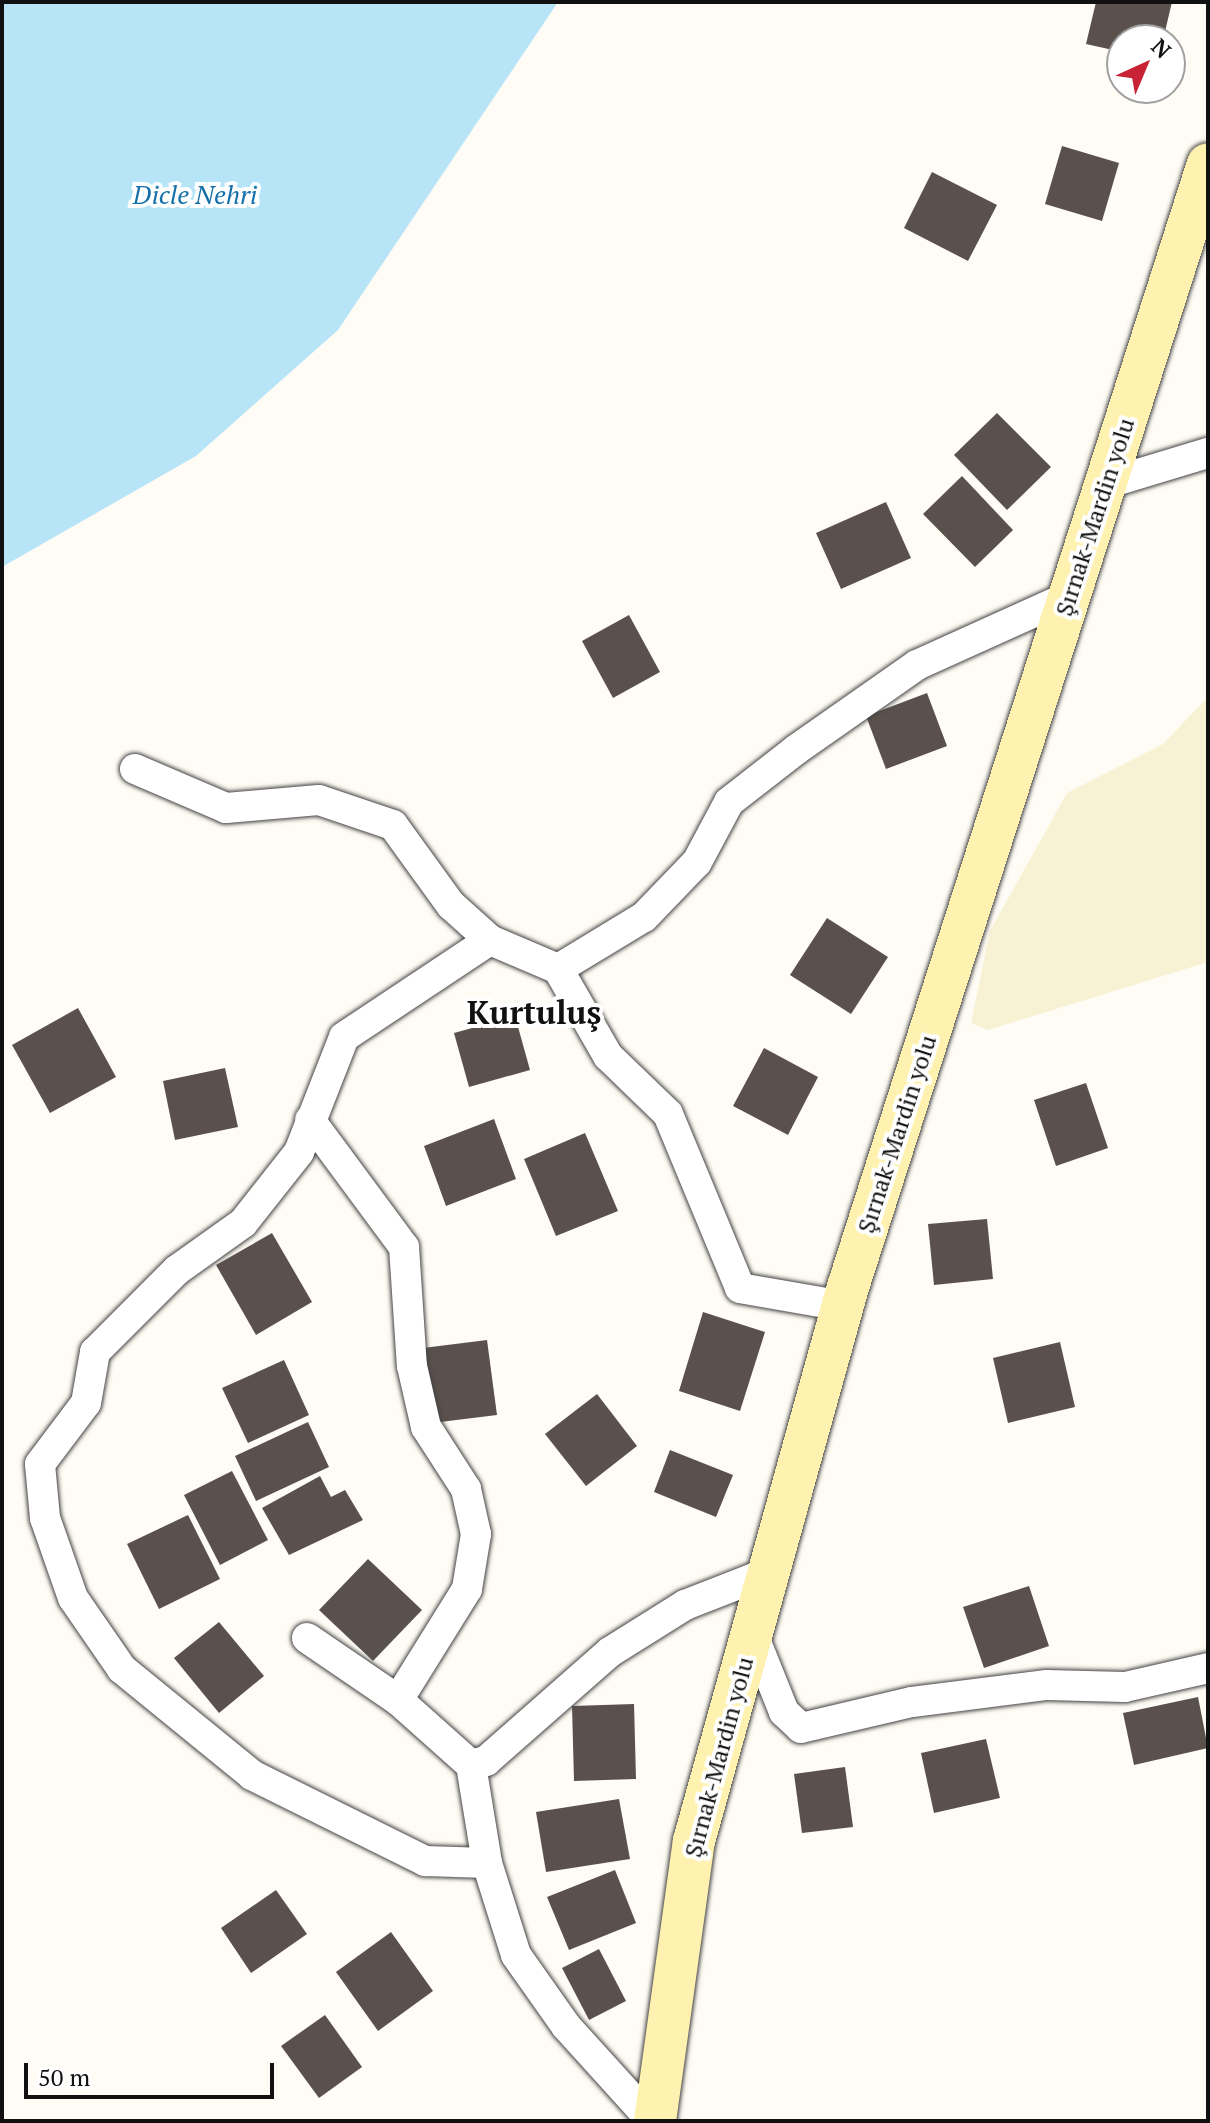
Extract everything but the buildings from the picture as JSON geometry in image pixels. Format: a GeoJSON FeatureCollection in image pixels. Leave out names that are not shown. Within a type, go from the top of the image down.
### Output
{"type":"FeatureCollection","features":[{"type":"Feature","properties":{"kind":"main road","name":"Şırnak-Mardin yolu"},"geometry":{"type":"LineString","coordinates":[[653,2121],[694,1841],[843,1306],[1208,164]]}},
{"type":"Feature","properties":{"kind":"street"},"geometry":{"type":"LineString","coordinates":[[1105,484],[1208,453]]}},
{"type":"Feature","properties":{"kind":"street"},"geometry":{"type":"LineString","coordinates":[[558,969],[644,917],[697,862],[729,802],[797,749],[917,665],[1070,596]]}},
{"type":"Feature","properties":{"kind":"street"},"geometry":{"type":"LineString","coordinates":[[135,769],[226,808],[319,800],[393,825],[451,905],[490,940],[558,969],[608,1056],[668,1114],[740,1288],[843,1306]]}},
{"type":"Feature","properties":{"kind":"street"},"geometry":{"type":"LineString","coordinates":[[487,1863],[425,1861],[252,1775],[122,1669],[73,1598],[45,1518],[40,1464],[86,1403],[95,1352],[177,1270],[243,1223],[299,1152],[344,1037],[490,940]]}},
{"type":"Feature","properties":{"kind":"street"},"geometry":{"type":"LineString","coordinates":[[310,1120],[404,1247],[412,1366],[426,1427],[466,1489],[476,1534],[467,1589],[398,1700]]}},
{"type":"Feature","properties":{"kind":"street"},"geometry":{"type":"LineString","coordinates":[[471,1765],[486,1761],[610,1652],[685,1605],[769,1572]]}},
{"type":"Feature","properties":{"kind":"street"},"geometry":{"type":"LineString","coordinates":[[752,1632],[784,1712],[801,1728],[912,1702],[1047,1685],[1125,1687],[1208,1668]]}},
{"type":"Feature","properties":{"kind":"street"},"geometry":{"type":"LineString","coordinates":[[307,1638],[398,1700],[471,1765],[487,1863],[516,1955],[566,2026],[653,2121]]}},
{"type":"Feature","properties":{"kind":"shaded area"},"geometry":{"type":"Polygon","coordinates":[[[1208,697],[1208,962],[988,1030],[971,1023],[990,931],[1067,793],[1163,744],[1208,697]]]}},
{"type":"Feature","properties":{"kind":"water","name":"Dicle Nehri"},"geometry":{"type":"Polygon","coordinates":[[[2,2],[558,2],[338,330],[196,456],[2,567],[2,2]]]}},
{"type":"Feature","properties":{"kind":"district","name":"Kurtuluş"},"geometry":{"type":"Point","coordinates":[534,1012]}}]}
